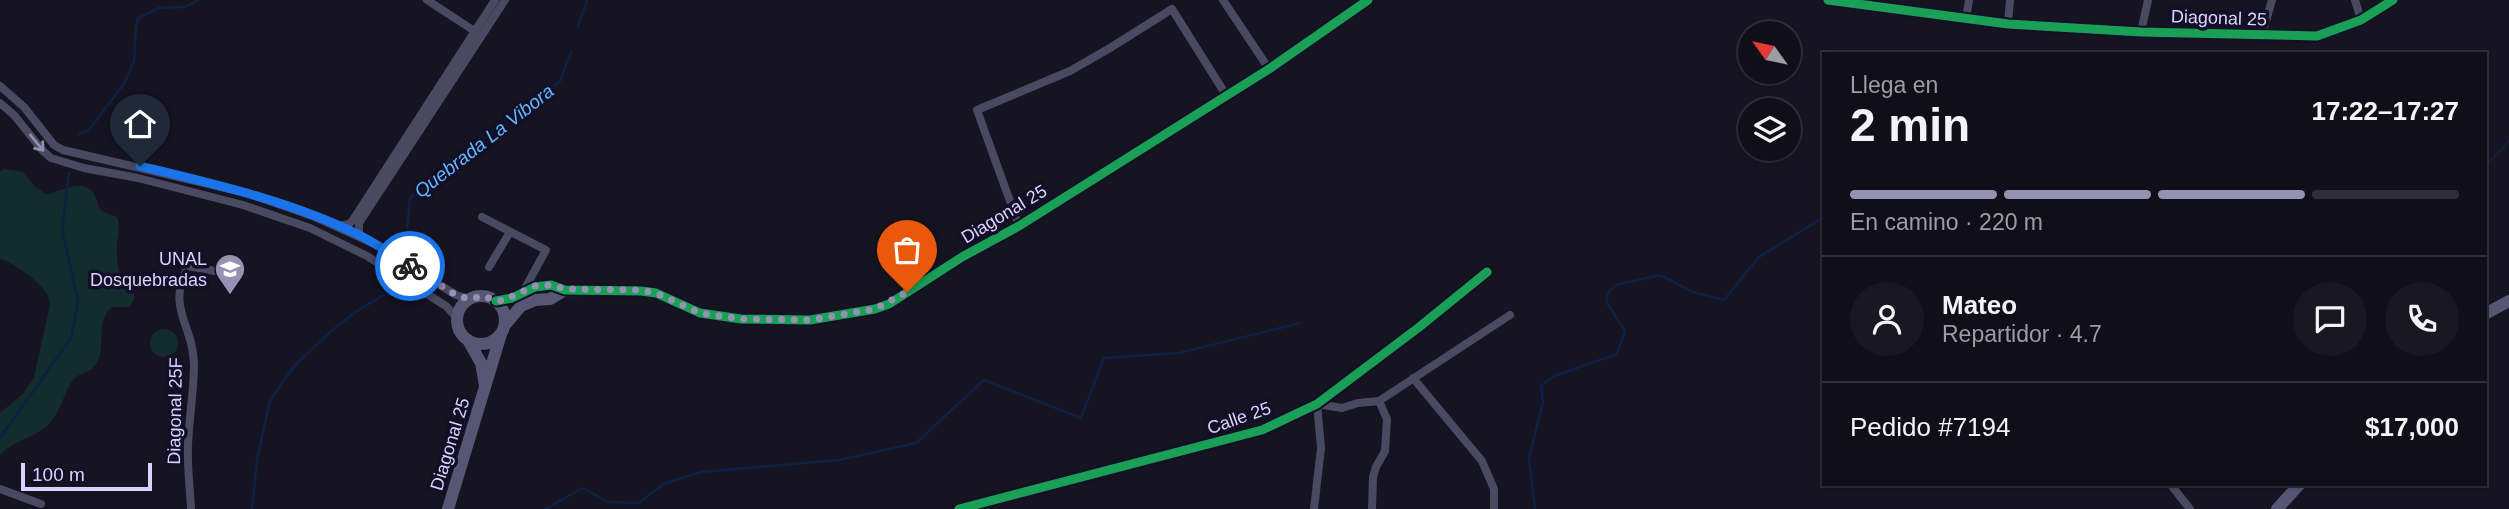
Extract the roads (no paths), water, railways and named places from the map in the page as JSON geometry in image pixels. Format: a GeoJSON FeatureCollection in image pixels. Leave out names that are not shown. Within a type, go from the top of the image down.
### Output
{"type":"FeatureCollection","features":[{"type":"Feature","properties":{"kind":"street"},"geometry":{"type":"LineString","coordinates":[[427,0],[478,34]]}},
{"type":"Feature","properties":{"kind":"street"},"geometry":{"type":"LineString","coordinates":[[359,235],[359,223],[478,34],[495,0]]}},
{"type":"Feature","properties":{"kind":"street"},"geometry":{"type":"LineString","coordinates":[[339,226],[349,224],[353,220],[478,34],[505,0]]}},
{"type":"Feature","properties":{"kind":"street"},"geometry":{"type":"LineString","coordinates":[[1223,0],[1269,69]]}},
{"type":"Feature","properties":{"kind":"street","name":"Diagonal 25"},"geometry":{"type":"LineString","coordinates":[[496,301],[535,286],[551,285],[565,289],[641,290],[656,293],[700,313],[741,319],[810,320],[875,309],[1020,226],[1269,69],[1368,0]]}},
{"type":"Feature","properties":{"kind":"street","name":"Diagonal 25"},"geometry":{"type":"LineString","coordinates":[[1828,0],[1879,4],[2008,24],[2141,32],[2316,36],[2361,20],[2393,0]]}},
{"type":"Feature","properties":{"kind":"street"},"geometry":{"type":"LineString","coordinates":[[1966,19],[1969,0]]}},
{"type":"Feature","properties":{"kind":"street"},"geometry":{"type":"LineString","coordinates":[[2008,24],[2010,0]]}},
{"type":"Feature","properties":{"kind":"street"},"geometry":{"type":"LineString","coordinates":[[2141,32],[2148,0]]}},
{"type":"Feature","properties":{"kind":"street"},"geometry":{"type":"LineString","coordinates":[[2262,35],[2272,0]]}},
{"type":"Feature","properties":{"kind":"street"},"geometry":{"type":"LineString","coordinates":[[2355,0],[2361,20]]}},
{"type":"Feature","properties":{"kind":"street"},"geometry":{"type":"LineString","coordinates":[[1020,226],[977,110],[1070,71],[1172,9],[1226,95]]}},
{"type":"Feature","properties":{"kind":"street"},"geometry":{"type":"LineString","coordinates":[[0,86],[24,107],[54,145],[63,150],[247,192],[359,235],[456,295],[469,299],[483,296],[496,301],[504,313],[502,331],[489,342],[475,343],[468,340],[460,330],[457,318],[459,310],[469,299]]}},
{"type":"Feature","properties":{"kind":"street"},"geometry":{"type":"LineString","coordinates":[[0,103],[14,115],[51,158],[243,205],[322,233],[367,256],[446,306],[457,318]]}},
{"type":"Feature","properties":{"kind":"street"},"geometry":{"type":"LineString","coordinates":[[138,178],[140,166]]}},
{"type":"Feature","properties":{"kind":"street"},"geometry":{"type":"LineString","coordinates":[[482,217],[546,250],[513,314]]}},
{"type":"Feature","properties":{"kind":"street"},"geometry":{"type":"LineString","coordinates":[[489,267],[510,232]]}},
{"type":"Feature","properties":{"kind":"street","name":"Diagonal 25F"},"geometry":{"type":"LineString","coordinates":[[191,509],[188,443],[194,363],[190,341],[178,307],[179,290],[188,266],[220,272]]}},
{"type":"Feature","properties":{"kind":"street","name":"Calle 25"},"geometry":{"type":"LineString","coordinates":[[959,509],[1262,430],[1317,404],[1488,272]]}},
{"type":"Feature","properties":{"kind":"street","name":"Diagonal 25"},"geometry":{"type":"LineString","coordinates":[[448,509],[502,331],[521,306],[535,300],[550,299],[565,289]]}},
{"type":"Feature","properties":{"kind":"street"},"geometry":{"type":"LineString","coordinates":[[2487,313],[2509,301]]}},
{"type":"Feature","properties":{"kind":"street"},"geometry":{"type":"LineString","coordinates":[[1314,509],[1321,448],[1317,404],[1342,408],[1379,401],[1510,315]]}},
{"type":"Feature","properties":{"kind":"street","name":"Diagonal 25"},"geometry":{"type":"LineString","coordinates":[[468,340],[481,363],[485,389]]}},
{"type":"Feature","properties":{"kind":"street"},"geometry":{"type":"LineString","coordinates":[[1413,378],[1482,460],[1494,489],[1494,509]]}},
{"type":"Feature","properties":{"kind":"street"},"geometry":{"type":"LineString","coordinates":[[1372,509],[1373,477],[1385,451],[1387,419],[1379,401]]}},
{"type":"Feature","properties":{"kind":"street"},"geometry":{"type":"LineString","coordinates":[[2172,486],[2190,509]]}},
{"type":"Feature","properties":{"kind":"street"},"geometry":{"type":"LineString","coordinates":[[2277,509],[2298,486]]}},
{"type":"Feature","properties":{"kind":"street"},"geometry":{"type":"LineString","coordinates":[[0,489],[41,504]]}},
{"type":"Feature","properties":{"kind":"waterway"},"geometry":{"type":"LineString","coordinates":[[79,134],[88,131],[124,84],[134,61],[138,18],[159,8],[185,7],[198,0]]}},
{"type":"Feature","properties":{"kind":"waterway","name":"Quebrada La Vibora"},"geometry":{"type":"LineString","coordinates":[[578,27],[587,0]]}},
{"type":"Feature","properties":{"kind":"waterway","name":"Quebrada La Vibora"},"geometry":{"type":"LineString","coordinates":[[252,509],[257,460],[270,400],[295,365],[357,311],[387,293],[400,275],[405,255],[410,198],[474,145],[516,117],[560,81],[571,52]]}},
{"type":"Feature","properties":{"kind":"waterway"},"geometry":{"type":"LineString","coordinates":[[2487,165],[2509,141]]}},
{"type":"Feature","properties":{"kind":"waterway"},"geometry":{"type":"LineString","coordinates":[[0,438],[71,338],[78,302],[62,229],[69,173]]}},
{"type":"Feature","properties":{"kind":"waterway"},"geometry":{"type":"LineString","coordinates":[[1535,509],[1529,458],[1543,402],[1541,386],[1554,376],[1617,354],[1625,331],[1607,303],[1607,294],[1616,285],[1660,275],[1693,292],[1724,300],[1759,257],[1822,218]]}},
{"type":"Feature","properties":{"kind":"waterway"},"geometry":{"type":"LineString","coordinates":[[545,509],[583,488],[608,502],[639,503],[663,484],[701,472],[839,460],[916,443],[984,380],[1081,418],[1104,358],[1179,353],[1300,323]]}},
{"type":"Feature","properties":{"kind":"place","name":"UNAL Dosquebradas"},"geometry":{"type":"Point","coordinates":[230,296]}}]}
